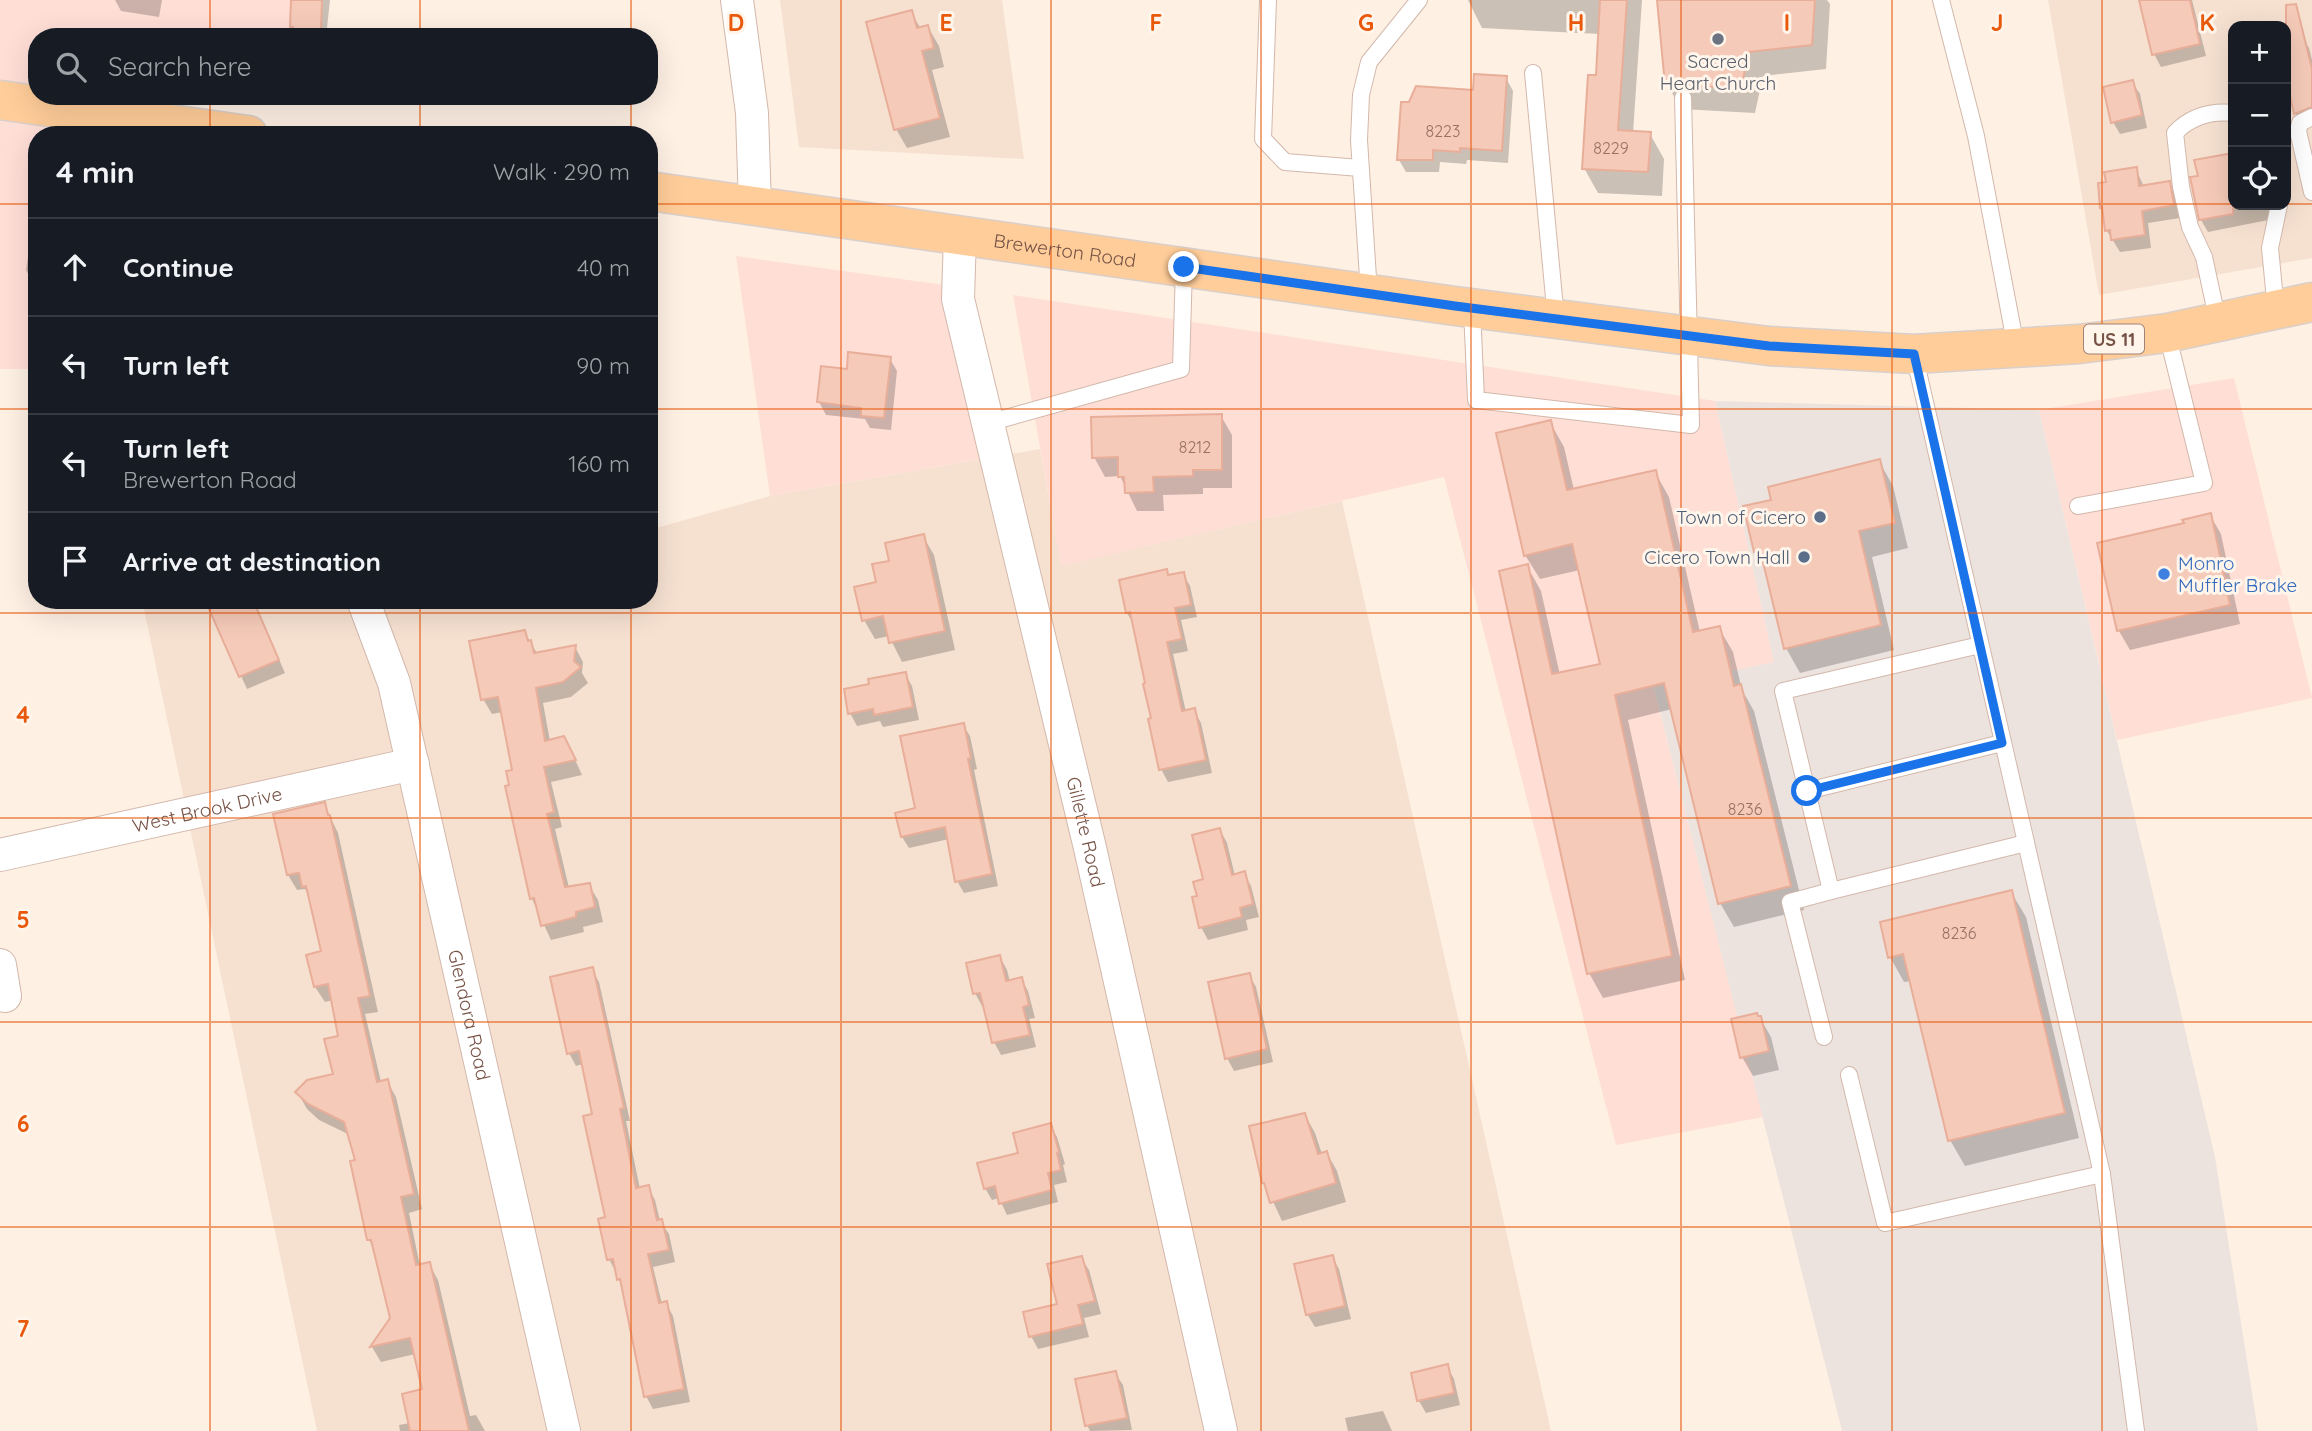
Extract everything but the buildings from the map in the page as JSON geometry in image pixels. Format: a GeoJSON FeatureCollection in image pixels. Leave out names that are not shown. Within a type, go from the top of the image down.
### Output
{"type":"FeatureCollection","features":[{"type":"Feature","properties":{"kind":"main road"},"geometry":{"type":"LineString","coordinates":[[0,100],[28,104]]}},
{"type":"Feature","properties":{"kind":"main road"},"geometry":{"type":"LineString","coordinates":[[36,105],[185,126]]}},
{"type":"Feature","properties":{"kind":"main road","name":"Brewerton Road"},"geometry":{"type":"LineString","coordinates":[[658,192],[1472,309],[1769,346],[1914,354],[2079,344],[2167,333],[2294,306]]}},
{"type":"Feature","properties":{"kind":"street"},"geometry":{"type":"LineString","coordinates":[[737,0],[752,113],[755,206]]}},
{"type":"Feature","properties":{"kind":"street","name":"Gillette Road"},"geometry":{"type":"LineString","coordinates":[[960,235],[958,299],[1090,848],[1221,1431]]}},
{"type":"Feature","properties":{"kind":"street","name":"Glendora Road"},"geometry":{"type":"LineString","coordinates":[[366,609],[394,683],[564,1431]]}},
{"type":"Feature","properties":{"kind":"street","name":"West Brook Drive"},"geometry":{"type":"LineString","coordinates":[[0,855],[413,764]]}},
{"type":"Feature","properties":{"kind":"street"},"geometry":{"type":"LineString","coordinates":[[0,965],[5,996]]}},
{"type":"Feature","properties":{"kind":"lane"},"geometry":{"type":"LineString","coordinates":[[1268,0],[1263,139],[1285,162],[1360,169]]}},
{"type":"Feature","properties":{"kind":"lane"},"geometry":{"type":"LineString","coordinates":[[1369,294],[1360,169],[1361,95],[1369,62],[1419,0]]}},
{"type":"Feature","properties":{"kind":"lane"},"geometry":{"type":"LineString","coordinates":[[1941,0],[1976,136],[2016,347]]}},
{"type":"Feature","properties":{"kind":"lane"},"geometry":{"type":"LineString","coordinates":[[1533,73],[1556,319]]}},
{"type":"Feature","properties":{"kind":"lane"},"geometry":{"type":"LineString","coordinates":[[1472,309],[1476,400],[1691,425],[1684,98]]}},
{"type":"Feature","properties":{"kind":"lane"},"geometry":{"type":"LineString","coordinates":[[2218,322],[2204,257],[2190,227],[2181,187],[2175,133],[2185,122],[2215,112],[2228,113]]}},
{"type":"Feature","properties":{"kind":"lane"},"geometry":{"type":"LineString","coordinates":[[2312,117],[2300,123],[2298,131],[2312,192]]}},
{"type":"Feature","properties":{"kind":"lane"},"geometry":{"type":"LineString","coordinates":[[2278,210],[2270,248],[2294,306]]}},
{"type":"Feature","properties":{"kind":"lane"},"geometry":{"type":"LineString","coordinates":[[988,423],[1181,369],[1184,267]]}},
{"type":"Feature","properties":{"kind":"lane"},"geometry":{"type":"LineString","coordinates":[[2078,506],[2204,483],[2167,333]]}},
{"type":"Feature","properties":{"kind":"lane"},"geometry":{"type":"LineString","coordinates":[[1914,354],[2102,1174],[2136,1431]]}},
{"type":"Feature","properties":{"kind":"lane"},"geometry":{"type":"LineString","coordinates":[[1831,891],[1783,691],[1980,645]]}},
{"type":"Feature","properties":{"kind":"lane"},"geometry":{"type":"LineString","coordinates":[[1807,791],[2002,743]]}},
{"type":"Feature","properties":{"kind":"lane"},"geometry":{"type":"LineString","coordinates":[[1824,1037],[1790,902],[2026,844]]}},
{"type":"Feature","properties":{"kind":"lane"},"geometry":{"type":"LineString","coordinates":[[1849,1075],[1885,1223],[2102,1174]]}},
{"type":"Feature","properties":{"kind":"shaded area"},"geometry":{"type":"Polygon","coordinates":[[[0,0],[323,0],[319,28],[28,28],[28,105],[114,105],[113,126],[28,126],[28,369],[0,369],[0,0]]]}},
{"type":"Feature","properties":{"kind":"shaded area"},"geometry":{"type":"Polygon","coordinates":[[[780,0],[1002,0],[1024,159],[799,147],[780,0]]]}},
{"type":"Feature","properties":{"kind":"shaded area"},"geometry":{"type":"Polygon","coordinates":[[[2048,0],[2312,0],[2312,258],[2099,295],[2048,0]]]}},
{"type":"Feature","properties":{"kind":"shaded area"},"geometry":{"type":"Polygon","coordinates":[[[736,256],[944,285],[987,458],[770,496],[736,256]]]}},
{"type":"Feature","properties":{"kind":"shaded area"},"geometry":{"type":"Polygon","coordinates":[[[1013,295],[1715,401],[1774,662],[1654,689],[1763,1117],[1616,1145],[1444,477],[1061,566],[1013,295]]]}},
{"type":"Feature","properties":{"kind":"shaded area"},"geometry":{"type":"Polygon","coordinates":[[[2234,378],[2312,698],[2117,740],[2039,410],[2234,378]]]}},
{"type":"Feature","properties":{"kind":"shaded area"},"geometry":{"type":"Polygon","coordinates":[[[1715,401],[2039,410],[2215,1157],[2258,1431],[1842,1431],[1654,688],[1774,662],[1715,401]]]}},
{"type":"Feature","properties":{"kind":"shaded area"},"geometry":{"type":"Polygon","coordinates":[[[1040,449],[1061,565],[1342,501],[1551,1431],[317,1431],[144,609],[658,609],[658,527],[770,496],[1040,449]]]}},
{"type":"Feature","properties":{"kind":"place","name":"Sacred Heart Church"},"geometry":{"type":"Point","coordinates":[1718,39]}},
{"type":"Feature","properties":{"kind":"place","name":"Town of Cicero"},"geometry":{"type":"Point","coordinates":[1820,517]}},
{"type":"Feature","properties":{"kind":"place","name":"Cicero Town Hall"},"geometry":{"type":"Point","coordinates":[1804,557]}},
{"type":"Feature","properties":{"kind":"place","name":"Monro Muffler Brake"},"geometry":{"type":"Point","coordinates":[2164,574]}},
{"type":"Feature","properties":{"kind":"route"},"geometry":{"type":"LineString","coordinates":[[1184,267],[1455,306],[1769,346],[1914,354],[2002,743],[1807,791]]}}]}
